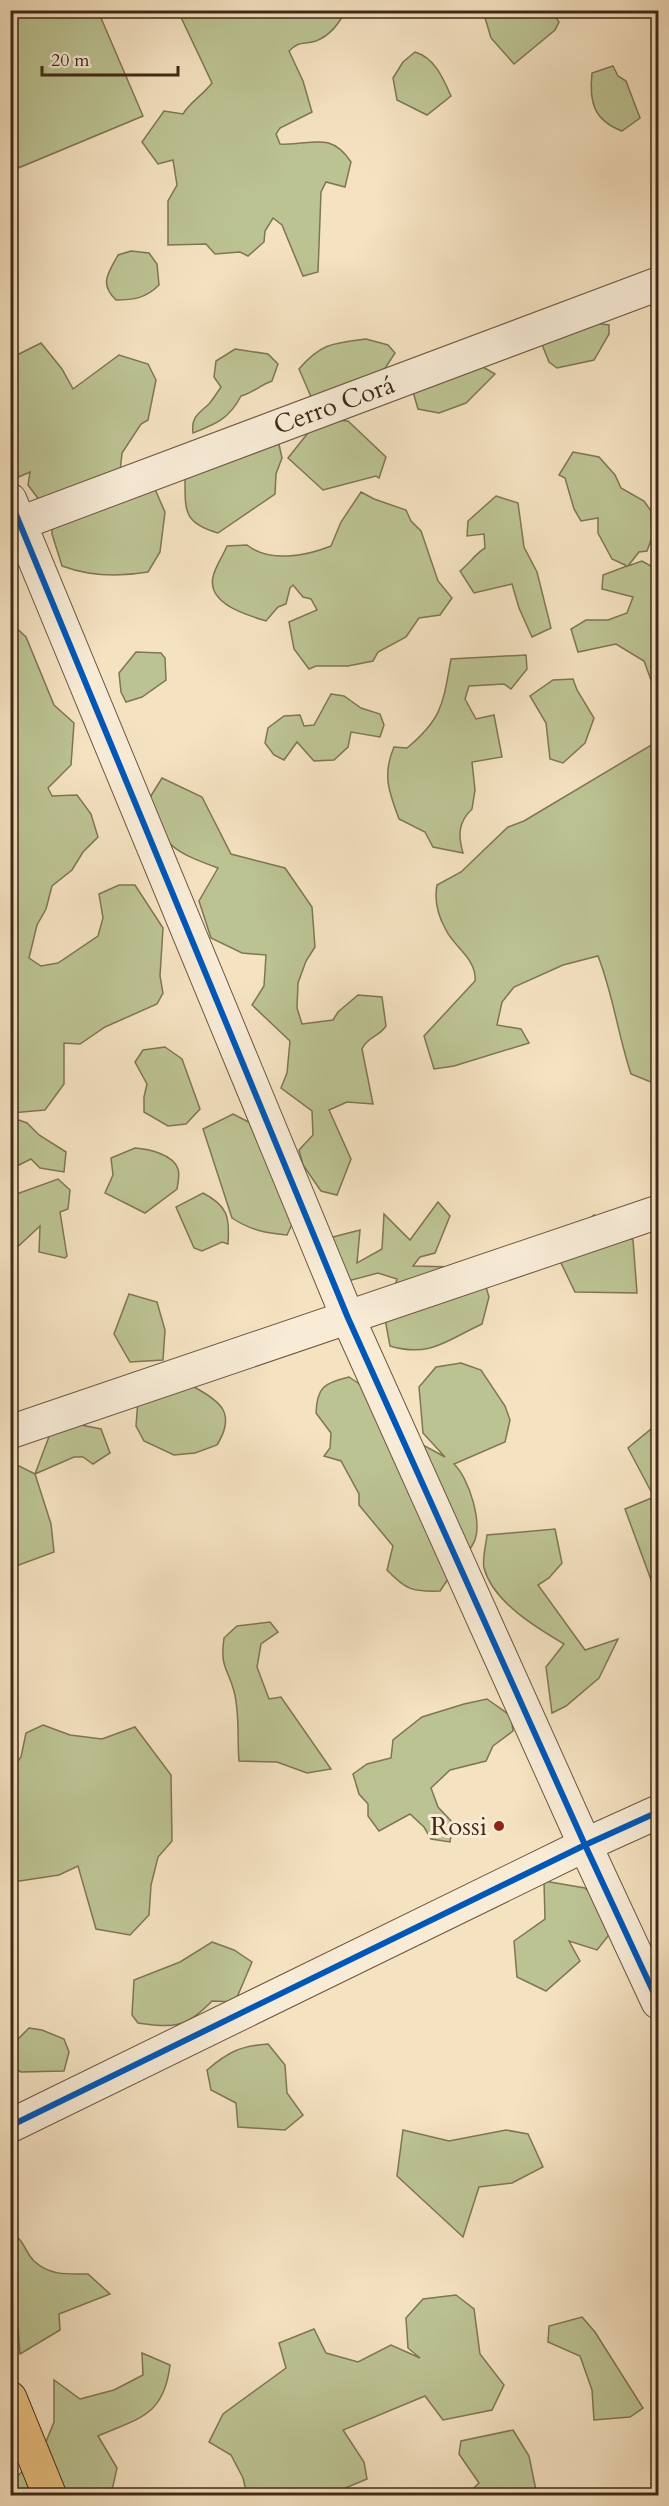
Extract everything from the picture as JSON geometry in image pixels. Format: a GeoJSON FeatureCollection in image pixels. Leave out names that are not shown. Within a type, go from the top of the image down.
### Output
{"type":"FeatureCollection","features":[{"type":"Feature","properties":{"kind":"main road"},"geometry":{"type":"LineString","coordinates":[[10,2398],[50,2496]]}},
{"type":"Feature","properties":{"kind":"street","name":"Cerro Corá"},"geometry":{"type":"LineString","coordinates":[[14,516],[658,284]]}},
{"type":"Feature","properties":{"kind":"street"},"geometry":{"type":"LineString","coordinates":[[14,516],[348,1318],[658,2002]]}},
{"type":"Feature","properties":{"kind":"street"},"geometry":{"type":"LineString","coordinates":[[10,1432],[658,1212]]}},
{"type":"Feature","properties":{"kind":"street"},"geometry":{"type":"LineString","coordinates":[[10,2126],[585,1845],[658,1812]]}},
{"type":"Feature","properties":{"kind":"green space"},"geometry":{"type":"Polygon","coordinates":[[[33,10],[98,11],[143,116],[11,171],[11,20],[33,10]]]}},
{"type":"Feature","properties":{"kind":"green space"},"geometry":{"type":"Polygon","coordinates":[[[178,11],[346,11],[326,36],[316,41],[299,44],[289,51],[303,81],[312,112],[280,128],[276,134],[280,144],[327,143],[343,152],[351,162],[345,187],[326,182],[321,192],[318,272],[303,276],[282,225],[273,218],[265,231],[264,242],[248,256],[240,252],[215,254],[206,244],[168,245],[168,201],[177,185],[173,160],[158,164],[142,142],[164,111],[183,114],[212,83],[178,11]]]}},
{"type":"Feature","properties":{"kind":"green space"},"geometry":{"type":"Polygon","coordinates":[[[483,11],[552,11],[559,22],[555,30],[514,64],[491,38],[483,11]]]}},
{"type":"Feature","properties":{"kind":"green space"},"geometry":{"type":"Polygon","coordinates":[[[415,52],[433,64],[451,96],[427,115],[397,100],[393,78],[403,62],[415,52]]]}},
{"type":"Feature","properties":{"kind":"green space"},"geometry":{"type":"Polygon","coordinates":[[[613,66],[618,76],[626,81],[640,118],[622,131],[599,115],[591,92],[592,73],[613,66]]]}},
{"type":"Feature","properties":{"kind":"green space"},"geometry":{"type":"Polygon","coordinates":[[[131,251],[149,253],[157,264],[159,285],[139,297],[116,300],[108,288],[107,278],[118,255],[131,251]]]}},
{"type":"Feature","properties":{"kind":"green space"},"geometry":{"type":"Polygon","coordinates":[[[587,322],[609,325],[609,334],[594,360],[557,368],[549,362],[541,342],[587,322]]]}},
{"type":"Feature","properties":{"kind":"green space"},"geometry":{"type":"Polygon","coordinates":[[[366,339],[388,345],[395,353],[382,373],[312,399],[299,369],[307,360],[329,346],[366,339]]]}},
{"type":"Feature","properties":{"kind":"green space"},"geometry":{"type":"Polygon","coordinates":[[[41,343],[62,369],[73,389],[119,355],[148,364],[156,380],[148,420],[141,424],[122,453],[119,482],[154,487],[165,512],[160,552],[148,572],[104,575],[62,566],[52,534],[52,517],[28,485],[30,472],[14,479],[11,476],[11,358],[41,343]]]}},
{"type":"Feature","properties":{"kind":"green space"},"geometry":{"type":"Polygon","coordinates":[[[235,349],[268,354],[278,364],[272,381],[241,396],[232,410],[221,420],[193,433],[196,416],[209,404],[221,387],[214,377],[216,361],[235,349]]]}},
{"type":"Feature","properties":{"kind":"green space"},"geometry":{"type":"Polygon","coordinates":[[[476,363],[495,374],[466,403],[439,413],[418,409],[409,378],[476,363]]]}},
{"type":"Feature","properties":{"kind":"green space"},"geometry":{"type":"Polygon","coordinates":[[[319,419],[348,421],[386,457],[379,478],[376,476],[323,490],[288,458],[319,419]]]}},
{"type":"Feature","properties":{"kind":"green space"},"geometry":{"type":"Polygon","coordinates":[[[278,440],[282,458],[276,474],[275,494],[218,533],[198,525],[193,520],[186,508],[185,479],[278,440]]]}},
{"type":"Feature","properties":{"kind":"green space"},"geometry":{"type":"Polygon","coordinates":[[[573,452],[599,457],[615,475],[621,488],[644,501],[651,511],[652,537],[647,551],[639,552],[628,566],[642,561],[658,570],[658,699],[644,661],[616,644],[578,652],[571,629],[586,620],[608,620],[627,613],[633,597],[602,589],[603,575],[627,566],[612,559],[598,533],[598,518],[581,521],[574,509],[565,478],[559,475],[573,452]]]}},
{"type":"Feature","properties":{"kind":"green space"},"geometry":{"type":"Polygon","coordinates":[[[361,492],[406,510],[411,521],[421,531],[438,581],[452,598],[440,615],[419,618],[406,637],[378,652],[373,661],[348,666],[316,666],[309,669],[294,649],[289,622],[317,610],[311,599],[303,597],[293,585],[286,604],[278,607],[266,621],[239,612],[222,601],[213,586],[214,573],[227,546],[247,545],[266,554],[288,556],[311,553],[331,546],[341,522],[361,492]]]}},
{"type":"Feature","properties":{"kind":"green space"},"geometry":{"type":"Polygon","coordinates":[[[496,496],[518,503],[524,547],[537,572],[551,628],[532,637],[519,608],[512,584],[474,593],[460,571],[485,548],[484,534],[467,536],[468,521],[496,496]]]}},
{"type":"Feature","properties":{"kind":"green space"},"geometry":{"type":"Polygon","coordinates":[[[10,622],[26,637],[54,705],[74,723],[71,765],[48,788],[52,796],[77,795],[91,814],[98,837],[83,852],[72,870],[52,886],[46,909],[37,925],[29,958],[41,966],[58,963],[98,936],[103,918],[99,894],[119,885],[135,885],[163,928],[160,976],[163,993],[157,1004],[105,1027],[80,1044],[64,1043],[64,1084],[45,1110],[11,1113],[10,622]]]}},
{"type":"Feature","properties":{"kind":"green space"},"geometry":{"type":"Polygon","coordinates":[[[136,652],[161,653],[165,658],[166,680],[142,697],[126,702],[121,692],[119,673],[136,652]]]}},
{"type":"Feature","properties":{"kind":"green space"},"geometry":{"type":"Polygon","coordinates":[[[526,655],[527,669],[511,689],[504,684],[469,686],[465,699],[476,719],[494,715],[502,757],[472,762],[475,790],[472,809],[464,819],[460,830],[463,853],[433,847],[425,832],[399,819],[388,783],[388,766],[394,747],[407,748],[435,718],[443,699],[451,659],[526,655]]]}},
{"type":"Feature","properties":{"kind":"green space"},"geometry":{"type":"Polygon","coordinates":[[[573,679],[594,718],[585,743],[563,763],[550,759],[546,723],[530,696],[553,680],[573,679]]]}},
{"type":"Feature","properties":{"kind":"green space"},"geometry":{"type":"Polygon","coordinates":[[[331,694],[344,696],[361,708],[380,714],[384,725],[380,737],[351,732],[348,747],[334,760],[314,761],[297,742],[284,760],[274,755],[265,743],[268,728],[284,716],[300,715],[304,726],[314,725],[331,694]]]}},
{"type":"Feature","properties":{"kind":"green space"},"geometry":{"type":"Polygon","coordinates":[[[658,741],[658,1085],[631,1074],[608,985],[598,956],[563,965],[514,987],[502,1002],[497,1025],[521,1029],[529,1043],[454,1066],[434,1069],[424,1036],[475,981],[475,973],[469,960],[450,936],[441,919],[436,903],[437,885],[461,872],[508,827],[524,821],[658,741]]]}},
{"type":"Feature","properties":{"kind":"green space"},"geometry":{"type":"Polygon","coordinates":[[[162,778],[202,797],[231,854],[285,868],[312,907],[315,947],[306,961],[298,983],[297,1008],[302,1024],[333,1020],[338,1012],[358,995],[382,997],[386,1026],[362,1049],[373,1104],[347,1102],[329,1110],[351,1159],[337,1195],[321,1191],[303,1165],[299,1150],[313,1135],[312,1111],[281,1088],[287,1073],[290,1041],[252,1005],[264,986],[266,955],[242,953],[211,938],[199,901],[218,868],[180,852],[164,837],[153,815],[149,799],[162,778]]]}},
{"type":"Feature","properties":{"kind":"green space"},"geometry":{"type":"Polygon","coordinates":[[[165,1047],[182,1059],[200,1109],[186,1124],[168,1126],[144,1112],[147,1084],[135,1062],[143,1050],[165,1047]]]}},
{"type":"Feature","properties":{"kind":"green space"},"geometry":{"type":"Polygon","coordinates":[[[233,1114],[262,1129],[294,1220],[287,1235],[258,1230],[232,1218],[203,1129],[233,1114]]]}},
{"type":"Feature","properties":{"kind":"green space"},"geometry":{"type":"Polygon","coordinates":[[[16,1119],[27,1123],[39,1135],[66,1152],[64,1172],[40,1168],[31,1159],[11,1169],[11,1120],[16,1119]]]}},
{"type":"Feature","properties":{"kind":"green space"},"geometry":{"type":"Polygon","coordinates":[[[135,1148],[166,1156],[179,1171],[177,1189],[145,1213],[105,1193],[113,1175],[111,1158],[135,1148]]]}},
{"type":"Feature","properties":{"kind":"green space"},"geometry":{"type":"Polygon","coordinates":[[[58,1179],[70,1190],[68,1209],[60,1212],[67,1256],[65,1258],[39,1252],[40,1226],[11,1253],[11,1196],[58,1179]]]}},
{"type":"Feature","properties":{"kind":"green space"},"geometry":{"type":"Polygon","coordinates":[[[203,1193],[218,1203],[226,1213],[229,1235],[228,1244],[222,1242],[202,1251],[194,1248],[176,1207],[203,1193]]]}},
{"type":"Feature","properties":{"kind":"green space"},"geometry":{"type":"Polygon","coordinates":[[[438,1202],[450,1216],[435,1253],[420,1257],[413,1266],[456,1267],[482,1273],[489,1297],[482,1324],[427,1349],[416,1350],[390,1346],[385,1319],[397,1279],[378,1273],[348,1281],[324,1258],[333,1237],[360,1230],[357,1263],[382,1249],[384,1214],[410,1240],[438,1202]]]}},
{"type":"Feature","properties":{"kind":"green space"},"geometry":{"type":"Polygon","coordinates":[[[594,1215],[633,1240],[637,1293],[575,1292],[560,1261],[566,1239],[594,1215]]]}},
{"type":"Feature","properties":{"kind":"green space"},"geometry":{"type":"Polygon","coordinates":[[[129,1294],[157,1302],[165,1330],[163,1360],[130,1362],[114,1334],[129,1294]]]}},
{"type":"Feature","properties":{"kind":"green space"},"geometry":{"type":"Polygon","coordinates":[[[461,1363],[481,1370],[505,1406],[510,1420],[505,1442],[454,1464],[470,1490],[476,1514],[476,1536],[473,1544],[440,1591],[416,1590],[405,1586],[387,1570],[393,1546],[359,1505],[359,1494],[341,1461],[324,1456],[330,1448],[331,1433],[316,1413],[318,1397],[328,1384],[349,1377],[370,1391],[421,1444],[445,1457],[423,1433],[419,1387],[436,1367],[461,1363]]]}},
{"type":"Feature","properties":{"kind":"green space"},"geometry":{"type":"Polygon","coordinates":[[[194,1387],[212,1398],[223,1410],[225,1425],[217,1445],[195,1453],[174,1455],[144,1441],[136,1426],[138,1400],[194,1387]]]}},
{"type":"Feature","properties":{"kind":"green space"},"geometry":{"type":"Polygon","coordinates":[[[76,1424],[101,1429],[110,1453],[93,1464],[83,1457],[74,1457],[35,1474],[53,1426],[76,1424]]]}},
{"type":"Feature","properties":{"kind":"green space"},"geometry":{"type":"Polygon","coordinates":[[[656,1425],[658,1426],[658,1599],[625,1509],[654,1497],[628,1448],[656,1425]]]}},
{"type":"Feature","properties":{"kind":"green space"},"geometry":{"type":"Polygon","coordinates":[[[11,1462],[35,1474],[51,1524],[54,1552],[11,1568],[11,1462]]]}},
{"type":"Feature","properties":{"kind":"green space"},"geometry":{"type":"Polygon","coordinates":[[[555,1529],[562,1563],[549,1578],[538,1585],[585,1650],[618,1639],[599,1678],[566,1706],[552,1713],[546,1667],[564,1644],[529,1622],[506,1603],[489,1580],[483,1560],[487,1535],[555,1529]]]}},
{"type":"Feature","properties":{"kind":"green space"},"geometry":{"type":"Polygon","coordinates":[[[270,1622],[278,1632],[261,1644],[257,1667],[269,1699],[281,1697],[331,1769],[307,1773],[277,1762],[239,1761],[237,1708],[224,1661],[224,1638],[237,1626],[270,1622]]]}},
{"type":"Feature","properties":{"kind":"green space"},"geometry":{"type":"Polygon","coordinates":[[[487,1699],[511,1716],[513,1731],[493,1746],[486,1761],[450,1770],[431,1788],[438,1807],[453,1823],[450,1842],[431,1839],[424,1827],[410,1814],[379,1831],[368,1816],[368,1804],[359,1794],[353,1774],[367,1764],[391,1758],[393,1740],[422,1717],[487,1699]]]}},
{"type":"Feature","properties":{"kind":"green space"},"geometry":{"type":"Polygon","coordinates":[[[43,1725],[70,1735],[102,1739],[135,1727],[171,1775],[172,1841],[158,1857],[151,1885],[149,1915],[130,1935],[96,1929],[78,1866],[59,1875],[13,1882],[11,1880],[10,1798],[13,1797],[11,1770],[21,1757],[26,1733],[43,1725]]]}},
{"type":"Feature","properties":{"kind":"green space"},"geometry":{"type":"Polygon","coordinates":[[[544,1881],[585,1888],[620,1921],[597,1950],[569,1941],[580,1961],[546,1991],[517,1977],[514,1941],[545,1919],[544,1881]]]}},
{"type":"Feature","properties":{"kind":"green space"},"geometry":{"type":"Polygon","coordinates":[[[212,1942],[234,1950],[252,1962],[235,2002],[212,2001],[195,2017],[179,2024],[138,2023],[132,2015],[134,1980],[180,1962],[212,1942]]]}},
{"type":"Feature","properties":{"kind":"green space"},"geometry":{"type":"Polygon","coordinates":[[[29,2028],[42,2030],[64,2039],[69,2052],[64,2071],[21,2072],[11,2066],[14,2043],[29,2028]]]}},
{"type":"Feature","properties":{"kind":"green space"},"geometry":{"type":"Polygon","coordinates":[[[268,2044],[285,2065],[287,2093],[303,2115],[285,2130],[238,2127],[236,2103],[211,2090],[207,2070],[235,2051],[268,2044]]]}},
{"type":"Feature","properties":{"kind":"green space"},"geometry":{"type":"Polygon","coordinates":[[[403,2130],[449,2141],[506,2130],[528,2134],[543,2167],[512,2183],[479,2187],[463,2237],[397,2176],[403,2130]]]}},
{"type":"Feature","properties":{"kind":"green space"},"geometry":{"type":"Polygon","coordinates":[[[11,2232],[20,2239],[31,2257],[40,2266],[53,2272],[88,2274],[110,2294],[59,2314],[60,2330],[20,2354],[18,2328],[11,2303],[11,2232]]]}},
{"type":"Feature","properties":{"kind":"green space"},"geometry":{"type":"Polygon","coordinates":[[[456,2295],[474,2309],[480,2354],[504,2385],[492,2410],[443,2420],[425,2396],[343,2430],[364,2462],[367,2479],[343,2489],[344,2495],[247,2495],[243,2478],[231,2455],[209,2442],[223,2414],[286,2368],[279,2343],[314,2329],[326,2353],[358,2362],[391,2345],[420,2358],[408,2348],[406,2318],[423,2299],[456,2295]]]}},
{"type":"Feature","properties":{"kind":"green space"},"geometry":{"type":"Polygon","coordinates":[[[582,2317],[595,2332],[643,2408],[630,2417],[594,2420],[592,2390],[580,2356],[548,2342],[549,2326],[582,2317]]]}},
{"type":"Feature","properties":{"kind":"green space"},"geometry":{"type":"Polygon","coordinates":[[[142,2353],[170,2365],[167,2382],[162,2395],[147,2413],[98,2436],[117,2468],[111,2495],[61,2495],[41,2454],[54,2422],[54,2380],[80,2399],[114,2390],[143,2375],[142,2353]]]}},
{"type":"Feature","properties":{"kind":"green space"},"geometry":{"type":"Polygon","coordinates":[[[513,2430],[529,2456],[537,2495],[467,2495],[479,2483],[459,2454],[461,2441],[513,2430]]]}},
{"type":"Feature","properties":{"kind":"green space"},"geometry":{"type":"Polygon","coordinates":[[[24,2470],[30,2495],[11,2496],[11,2482],[24,2470]]]}},
{"type":"Feature","properties":{"kind":"cycle path"},"geometry":{"type":"LineString","coordinates":[[10,500],[348,1318],[658,2002]]}},
{"type":"Feature","properties":{"kind":"cycle path"},"geometry":{"type":"LineString","coordinates":[[10,2126],[585,1845],[658,1812]]}},
{"type":"Feature","properties":{"kind":"place","name":"Rossi"},"geometry":{"type":"Point","coordinates":[499,1826]}}]}
